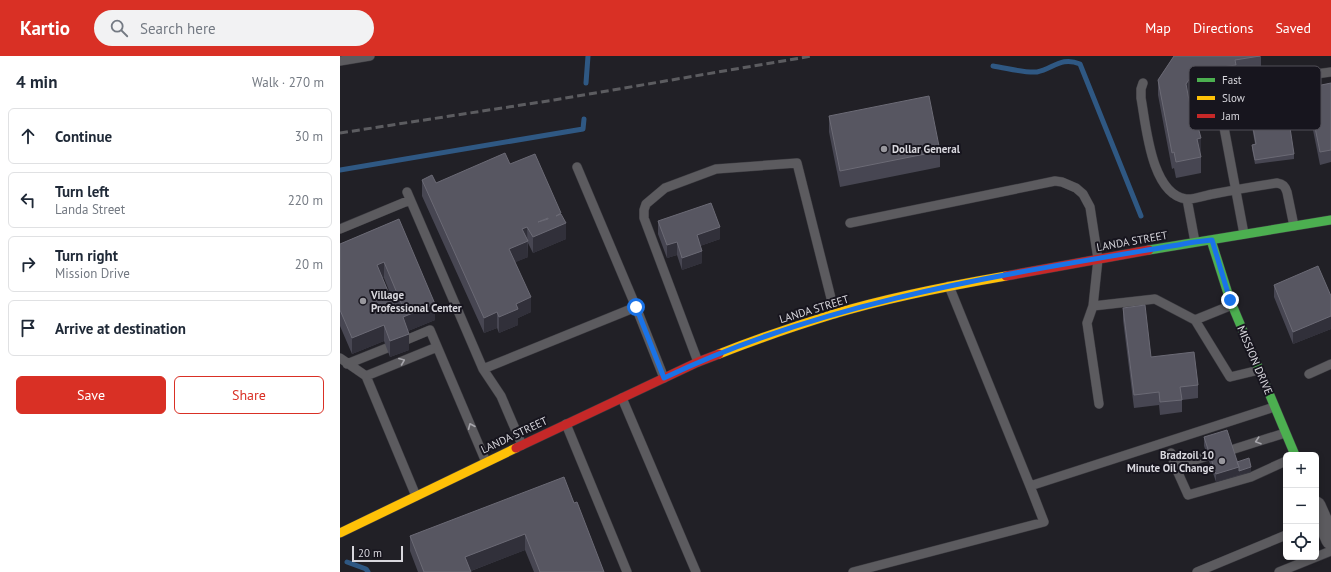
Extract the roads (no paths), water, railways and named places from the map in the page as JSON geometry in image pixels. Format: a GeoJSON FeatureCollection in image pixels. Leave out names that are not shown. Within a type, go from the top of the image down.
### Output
{"type":"FeatureCollection","features":[{"type":"Feature","properties":{"kind":"street","name":"LANDA STREET"},"geometry":{"type":"LineString","coordinates":[[340,533],[698,362],[758,339],[836,314],[949,286],[1195,242],[1331,220]]}},
{"type":"Feature","properties":{"kind":"street","name":"MISSION DRIVE"},"geometry":{"type":"LineString","coordinates":[[1212,240],[1232,305],[1293,452]]}},
{"type":"Feature","properties":{"kind":"street"},"geometry":{"type":"LineString","coordinates":[[1319,518],[1331,540]]}},
{"type":"Feature","properties":{"kind":"lane"},"geometry":{"type":"LineString","coordinates":[[340,61],[370,56]]}},
{"type":"Feature","properties":{"kind":"lane"},"geometry":{"type":"LineString","coordinates":[[1321,73],[1331,72]]}},
{"type":"Feature","properties":{"kind":"lane"},"geometry":{"type":"LineString","coordinates":[[1143,83],[1141,98],[1154,164],[1162,181],[1175,195],[1187,199],[1236,189],[1277,183],[1282,184],[1286,187],[1294,226]]}},
{"type":"Feature","properties":{"kind":"lane"},"geometry":{"type":"LineString","coordinates":[[1225,130],[1244,234]]}},
{"type":"Feature","properties":{"kind":"lane"},"geometry":{"type":"LineString","coordinates":[[698,362],[644,218],[644,210],[646,204],[665,188],[716,169],[797,163],[836,314]]}},
{"type":"Feature","properties":{"kind":"lane"},"geometry":{"type":"LineString","coordinates":[[577,167],[664,378]]}},
{"type":"Feature","properties":{"kind":"lane"},"geometry":{"type":"LineString","coordinates":[[850,223],[1055,181],[1062,182],[1076,188],[1086,198],[1090,207],[1098,259],[1093,306],[1087,323],[1099,404]]}},
{"type":"Feature","properties":{"kind":"lane"},"geometry":{"type":"LineString","coordinates":[[340,229],[408,196],[483,369],[501,396],[522,445]]}},
{"type":"Feature","properties":{"kind":"lane"},"geometry":{"type":"LineString","coordinates":[[1187,199],[1195,242]]}},
{"type":"Feature","properties":{"kind":"lane"},"geometry":{"type":"LineString","coordinates":[[853,572],[1044,522],[949,286]]}},
{"type":"Feature","properties":{"kind":"lane"},"geometry":{"type":"LineString","coordinates":[[1093,306],[1155,299],[1195,320],[1230,377],[1259,370]]}},
{"type":"Feature","properties":{"kind":"lane"},"geometry":{"type":"LineString","coordinates":[[1195,320],[1232,305]]}},
{"type":"Feature","properties":{"kind":"lane"},"geometry":{"type":"LineString","coordinates":[[483,369],[636,307]]}},
{"type":"Feature","properties":{"kind":"lane"},"geometry":{"type":"LineString","coordinates":[[406,340],[430,330],[486,462]]}},
{"type":"Feature","properties":{"kind":"lane"},"geometry":{"type":"LineString","coordinates":[[366,376],[437,347]]}},
{"type":"Feature","properties":{"kind":"lane"},"geometry":{"type":"LineString","coordinates":[[344,361],[387,348]]}},
{"type":"Feature","properties":{"kind":"lane"},"geometry":{"type":"LineString","coordinates":[[344,361],[366,376],[416,496]]}},
{"type":"Feature","properties":{"kind":"lane"},"geometry":{"type":"LineString","coordinates":[[1309,374],[1331,364]]}},
{"type":"Feature","properties":{"kind":"lane"},"geometry":{"type":"LineString","coordinates":[[622,398],[696,572]]}},
{"type":"Feature","properties":{"kind":"lane"},"geometry":{"type":"LineString","coordinates":[[1030,486],[1274,407]]}},
{"type":"Feature","properties":{"kind":"lane"},"geometry":{"type":"LineString","coordinates":[[566,424],[628,572]]}},
{"type":"Feature","properties":{"kind":"lane"},"geometry":{"type":"LineString","coordinates":[[1231,450],[1285,432]]}},
{"type":"Feature","properties":{"kind":"lane"},"geometry":{"type":"LineString","coordinates":[[1171,452],[1175,466],[1188,494],[1251,477],[1283,462]]}},
{"type":"Feature","properties":{"kind":"lane"},"geometry":{"type":"LineString","coordinates":[[1175,466],[1208,456]]}},
{"type":"Feature","properties":{"kind":"lane"},"geometry":{"type":"LineString","coordinates":[[1197,572],[1283,536]]}},
{"type":"Feature","properties":{"kind":"lane"},"geometry":{"type":"LineString","coordinates":[[1278,572],[1331,551]]}},
{"type":"Feature","properties":{"kind":"waterway"},"geometry":{"type":"LineString","coordinates":[[586,83],[588,56]]}},
{"type":"Feature","properties":{"kind":"waterway"},"geometry":{"type":"LineString","coordinates":[[993,66],[1037,72],[1062,62],[1068,61],[1080,64],[1141,216]]}},
{"type":"Feature","properties":{"kind":"waterway"},"geometry":{"type":"LineString","coordinates":[[340,170],[583,129],[584,119]]}},
{"type":"Feature","properties":{"kind":"waterway"},"geometry":{"type":"LineString","coordinates":[[347,562],[366,569],[368,572]]}},
{"type":"Feature","properties":{"kind":"railway"},"geometry":{"type":"LineString","coordinates":[[340,133],[554,100],[812,56]]}},
{"type":"Feature","properties":{"kind":"place","name":"Dollar General"},"geometry":{"type":"Point","coordinates":[884,149]}},
{"type":"Feature","properties":{"kind":"place","name":"Village Professional Center"},"geometry":{"type":"Point","coordinates":[363,301]}},
{"type":"Feature","properties":{"kind":"place","name":"Bradzoil 10 Minute Oil Change"},"geometry":{"type":"Point","coordinates":[1222,461]}}]}
